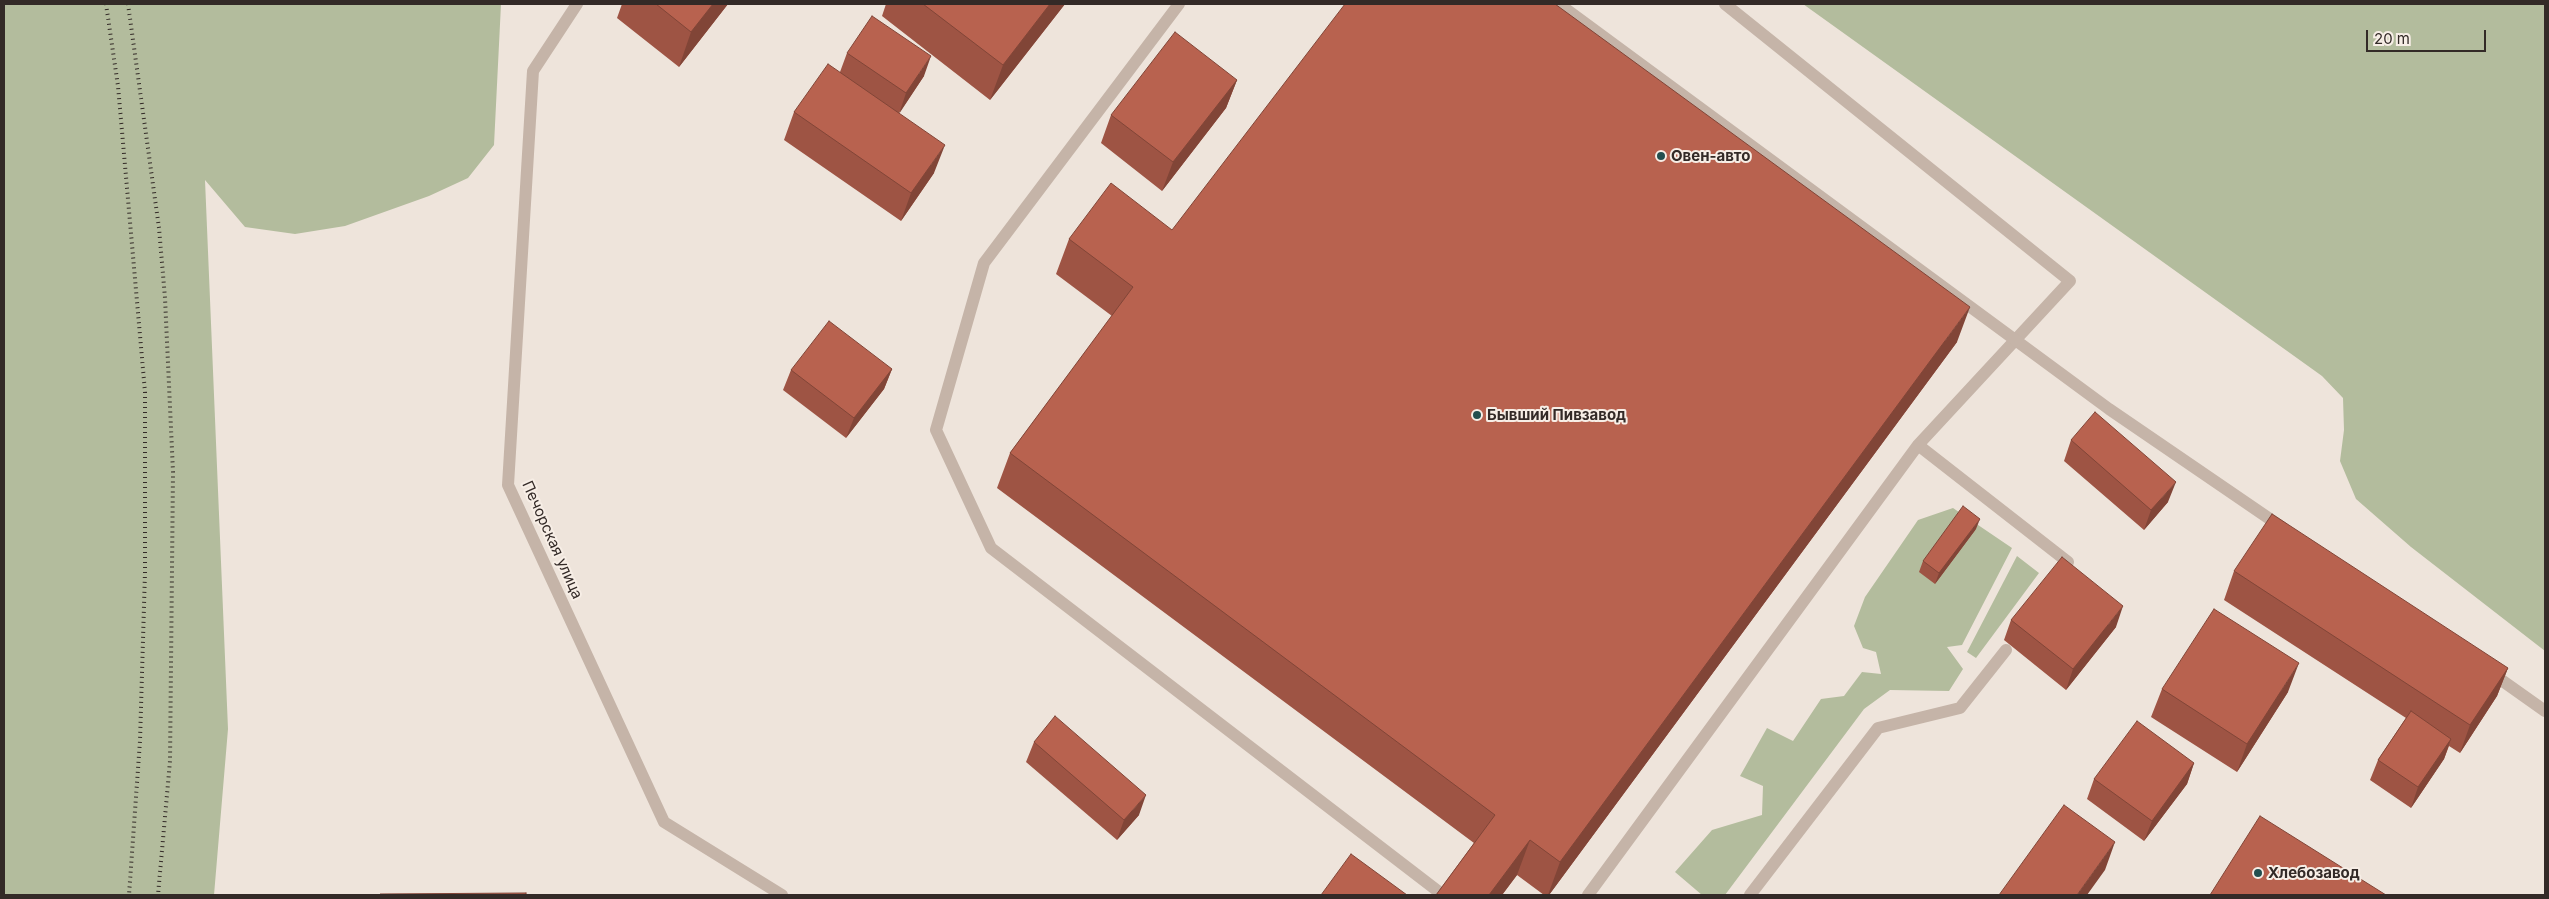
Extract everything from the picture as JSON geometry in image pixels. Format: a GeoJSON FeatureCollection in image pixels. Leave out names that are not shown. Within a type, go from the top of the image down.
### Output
{"type":"FeatureCollection","features":[{"type":"Feature","properties":{"kind":"street","name":"Печорская улица"},"geometry":{"type":"LineString","coordinates":[[577,4],[534,71],[508,485],[664,822],[782,895]]}},
{"type":"Feature","properties":{"kind":"street"},"geometry":{"type":"LineString","coordinates":[[1179,4],[984,263],[936,430],[991,548],[1443,895]]}},
{"type":"Feature","properties":{"kind":"street"},"geometry":{"type":"LineString","coordinates":[[1559,4],[2109,409],[2292,534]]}},
{"type":"Feature","properties":{"kind":"street"},"geometry":{"type":"LineString","coordinates":[[1588,895],[1918,445],[2070,281],[1725,4]]}},
{"type":"Feature","properties":{"kind":"street"},"geometry":{"type":"LineString","coordinates":[[1918,445],[2068,562]]}},
{"type":"Feature","properties":{"kind":"street"},"geometry":{"type":"LineString","coordinates":[[1750,895],[1878,728],[1960,708],[2006,650]]}},
{"type":"Feature","properties":{"kind":"street"},"geometry":{"type":"LineString","coordinates":[[2480,665],[2545,710]]}},
{"type":"Feature","properties":{"kind":"green space"},"geometry":{"type":"Polygon","coordinates":[[[4,4],[501,4],[494,145],[468,178],[429,196],[345,226],[295,234],[245,227],[205,180],[228,729],[214,895],[4,895],[4,4]]]}},
{"type":"Feature","properties":{"kind":"green space"},"geometry":{"type":"Polygon","coordinates":[[[1803,4],[2545,4],[2545,651],[2411,547],[2356,499],[2340,461],[2344,430],[2343,398],[2322,376],[1803,4]]]}},
{"type":"Feature","properties":{"kind":"green space"},"geometry":{"type":"Polygon","coordinates":[[[1953,508],[2012,548],[1962,645],[1947,647],[1963,669],[1949,691],[1890,690],[1864,709],[1725,895],[1702,895],[1675,872],[1712,830],[1762,815],[1763,786],[1740,776],[1767,728],[1793,741],[1821,699],[1844,696],[1862,672],[1881,674],[1876,652],[1863,648],[1854,626],[1865,597],[1918,520],[1953,508]]]}},
{"type":"Feature","properties":{"kind":"green space"},"geometry":{"type":"Polygon","coordinates":[[[2017,556],[2039,573],[1976,658],[1967,652],[2017,556]]]}},
{"type":"Feature","properties":{"kind":"building"},"geometry":{"type":"Polygon","coordinates":[[[656,4],[713,4],[691,32],[656,4]]]}},
{"type":"Feature","properties":{"kind":"building"},"geometry":{"type":"Polygon","coordinates":[[[923,4],[1050,4],[1003,65],[923,4]]]}},
{"type":"Feature","properties":{"kind":"building","name":"Бывший Пивзавод"},"geometry":{"type":"Polygon","coordinates":[[[1345,4],[1555,4],[1970,307],[1560,862],[1530,840],[1489,895],[1436,895],[1495,815],[1010,453],[1133,287],[1069,239],[1111,183],[1172,230],[1345,4]]]}},
{"type":"Feature","properties":{"kind":"building"},"geometry":{"type":"Polygon","coordinates":[[[872,16],[931,56],[906,93],[847,53],[872,16]]]}},
{"type":"Feature","properties":{"kind":"building"},"geometry":{"type":"Polygon","coordinates":[[[1175,32],[1237,80],[1173,162],[1111,115],[1175,32]]]}},
{"type":"Feature","properties":{"kind":"building"},"geometry":{"type":"Polygon","coordinates":[[[828,64],[945,145],[911,193],[794,112],[828,64]]]}},
{"type":"Feature","properties":{"kind":"building"},"geometry":{"type":"Polygon","coordinates":[[[829,321],[892,369],[854,418],[791,370],[829,321]]]}},
{"type":"Feature","properties":{"kind":"building"},"geometry":{"type":"Polygon","coordinates":[[[2095,412],[2176,482],[2151,510],[2071,440],[2095,412]]]}},
{"type":"Feature","properties":{"kind":"building"},"geometry":{"type":"Polygon","coordinates":[[[1963,506],[1980,519],[1939,573],[1923,561],[1963,506]]]}},
{"type":"Feature","properties":{"kind":"building"},"geometry":{"type":"Polygon","coordinates":[[[2272,514],[2508,668],[2470,725],[2234,571],[2272,514]]]}},
{"type":"Feature","properties":{"kind":"building"},"geometry":{"type":"Polygon","coordinates":[[[2062,557],[2123,606],[2073,669],[2011,620],[2062,557]]]}},
{"type":"Feature","properties":{"kind":"building"},"geometry":{"type":"Polygon","coordinates":[[[2214,609],[2299,663],[2247,744],[2162,689],[2214,609]]]}},
{"type":"Feature","properties":{"kind":"building"},"geometry":{"type":"Polygon","coordinates":[[[2411,711],[2451,739],[2418,787],[2378,760],[2411,711]]]}},
{"type":"Feature","properties":{"kind":"building"},"geometry":{"type":"Polygon","coordinates":[[[1055,716],[1146,795],[1124,820],[1034,742],[1055,716]]]}},
{"type":"Feature","properties":{"kind":"building"},"geometry":{"type":"Polygon","coordinates":[[[2137,721],[2194,763],[2152,821],[2094,779],[2137,721]]]}},
{"type":"Feature","properties":{"kind":"building"},"geometry":{"type":"Polygon","coordinates":[[[2064,805],[2115,842],[2077,895],[1999,895],[2064,805]]]}},
{"type":"Feature","properties":{"kind":"building"},"geometry":{"type":"Polygon","coordinates":[[[2260,816],[2386,895],[2210,895],[2260,816]]]}},
{"type":"Feature","properties":{"kind":"building"},"geometry":{"type":"Polygon","coordinates":[[[1351,854],[1407,895],[1321,895],[1351,854]]]}},
{"type":"Feature","properties":{"kind":"building"},"geometry":{"type":"Polygon","coordinates":[[[526,893],[526,895],[380,895],[380,894],[526,893]]]}},
{"type":"Feature","properties":{"kind":"railway"},"geometry":{"type":"LineString","coordinates":[[106,4],[118,86],[145,392],[145,572],[140,741],[129,895]]}},
{"type":"Feature","properties":{"kind":"railway"},"geometry":{"type":"LineString","coordinates":[[128,4],[159,228],[165,298],[173,472],[170,761],[158,895]]}},
{"type":"Feature","properties":{"kind":"place","name":"Овен-авто"},"geometry":{"type":"Point","coordinates":[1661,156]}},
{"type":"Feature","properties":{"kind":"place","name":"Бывший Пивзавод"},"geometry":{"type":"Point","coordinates":[1477,415]}},
{"type":"Feature","properties":{"kind":"place","name":"Хлебозавод"},"geometry":{"type":"Point","coordinates":[2258,873]}}]}
